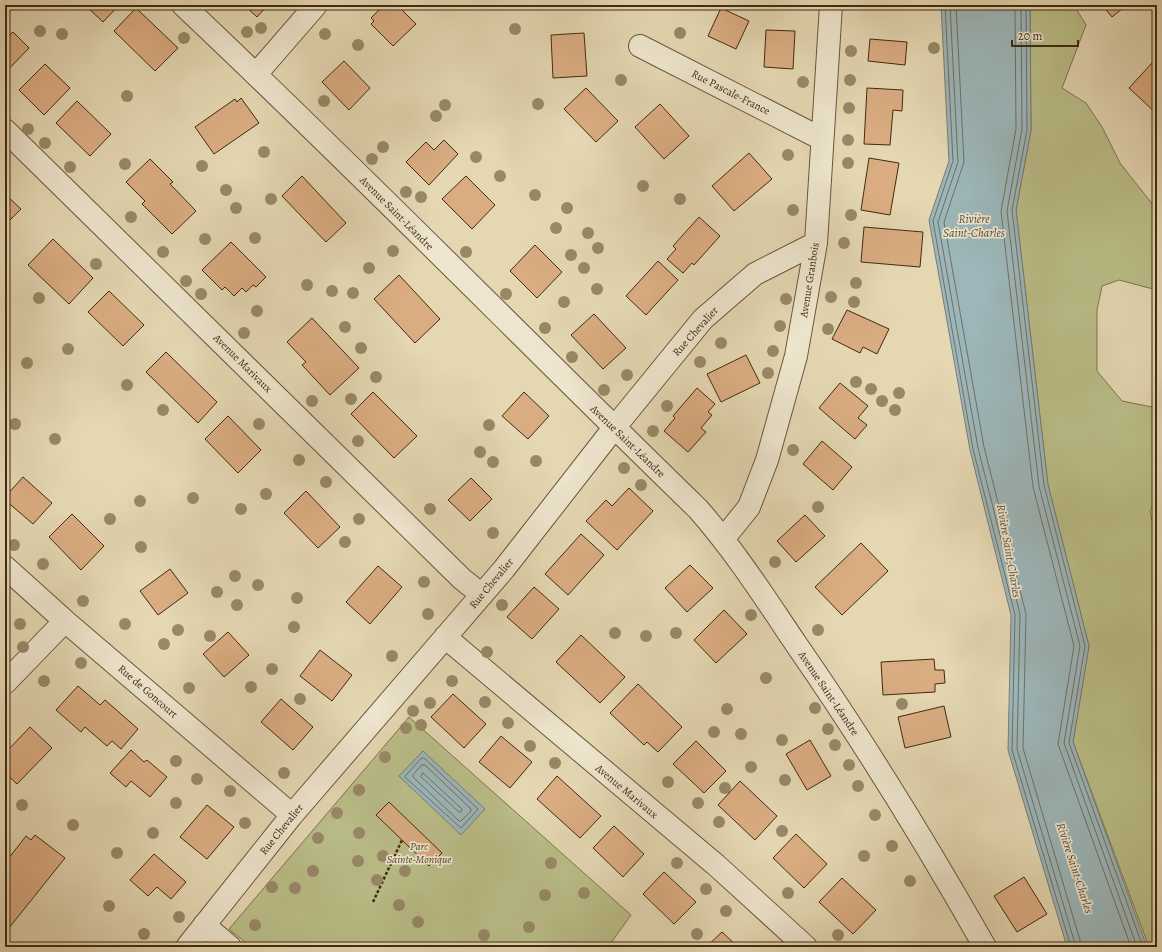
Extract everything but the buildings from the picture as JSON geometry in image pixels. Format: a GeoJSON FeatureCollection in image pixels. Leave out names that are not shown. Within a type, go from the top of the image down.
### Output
{"type":"FeatureCollection","features":[{"type":"Feature","properties":{"kind":"street","name":"Avenue Saint-Léandre"},"geometry":{"type":"LineString","coordinates":[[184,5],[257,73],[614,428],[698,509],[724,538],[840,708],[923,838],[985,947]]}},
{"type":"Feature","properties":{"kind":"street"},"geometry":{"type":"LineString","coordinates":[[257,73],[316,5]]}},
{"type":"Feature","properties":{"kind":"street","name":"Avenue Granbois"},"geometry":{"type":"LineString","coordinates":[[724,538],[749,507],[767,460],[796,356],[816,243],[831,5]]}},
{"type":"Feature","properties":{"kind":"street","name":"Rue Pascale-France"},"geometry":{"type":"LineString","coordinates":[[640,46],[822,139]]}},
{"type":"Feature","properties":{"kind":"street","name":"Avenue Marivaux"},"geometry":{"type":"LineString","coordinates":[[5,130],[462,579],[482,595]]}},
{"type":"Feature","properties":{"kind":"street","name":"Rue Chevalier"},"geometry":{"type":"LineString","coordinates":[[186,947],[292,815],[504,569],[614,428],[703,319],[755,274],[816,243]]}},
{"type":"Feature","properties":{"kind":"street","name":"Rue de Goncourt"},"geometry":{"type":"LineString","coordinates":[[5,567],[65,621],[292,815]]}},
{"type":"Feature","properties":{"kind":"street"},"geometry":{"type":"LineString","coordinates":[[5,683],[65,621]]}},
{"type":"Feature","properties":{"kind":"street","name":"Avenue Marivaux"},"geometry":{"type":"LineString","coordinates":[[445,637],[465,656],[716,865],[806,947]]}},
{"type":"Feature","properties":{"kind":"street"},"geometry":{"type":"LineString","coordinates":[[204,925],[230,947]]}},
{"type":"Feature","properties":{"kind":"path"},"geometry":{"type":"LineString","coordinates":[[373,902],[402,840]]}},
{"type":"Feature","properties":{"kind":"green space"},"geometry":{"type":"Polygon","coordinates":[[[1030,5],[1074,5],[1086,25],[1062,88],[1086,103],[1102,127],[1120,163],[1157,210],[1157,293],[1153,289],[1119,280],[1102,286],[1097,310],[1097,371],[1122,401],[1157,408],[1157,500],[1150,511],[1157,544],[1157,947],[1149,947],[1073,742],[1089,646],[1048,485],[1016,210],[1031,130],[1030,5]]]}},
{"type":"Feature","properties":{"kind":"green space","name":"Parc Sainte-Monique"},"geometry":{"type":"Polygon","coordinates":[[[409,717],[631,915],[608,947],[251,947],[229,929],[409,717]]]}},
{"type":"Feature","properties":{"kind":"water","name":"Rivière Saint-Charles"},"geometry":{"type":"Polygon","coordinates":[[[941,5],[1030,5],[1031,130],[1016,210],[1048,485],[1089,646],[1073,742],[1147,947],[1067,947],[1008,750],[1011,615],[970,450],[929,220],[949,161],[941,5]]]}},
{"type":"Feature","properties":{"kind":"water"},"geometry":{"type":"Polygon","coordinates":[[[423,751],[485,809],[461,835],[399,776],[423,751]]]}}]}
